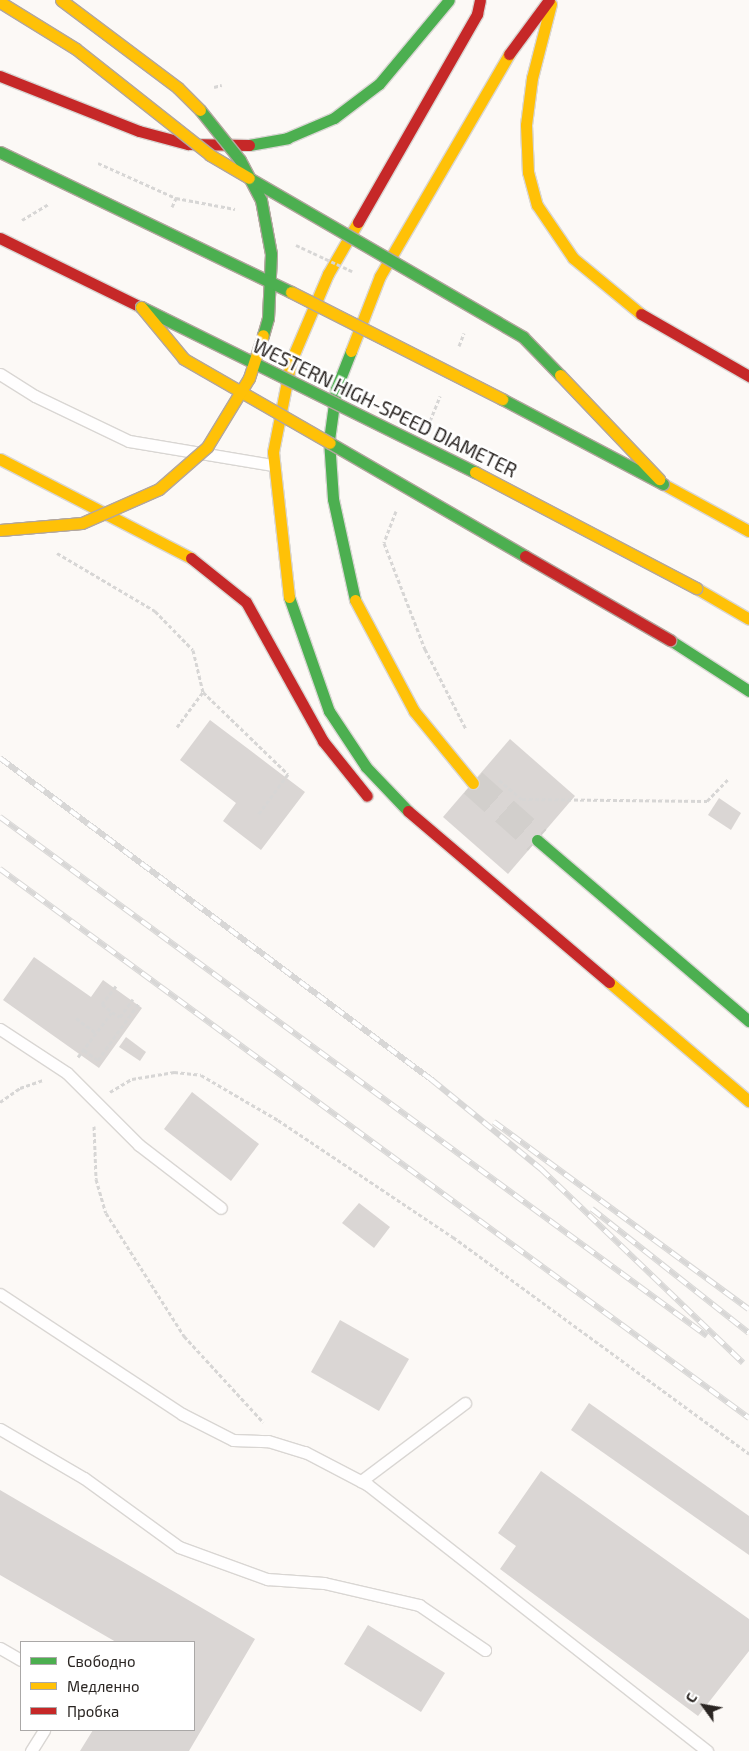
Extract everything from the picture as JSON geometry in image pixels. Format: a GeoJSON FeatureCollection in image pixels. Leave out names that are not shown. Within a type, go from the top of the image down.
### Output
{"type":"FeatureCollection","features":[{"type":"Feature","properties":{"kind":"main road"},"geometry":{"type":"LineString","coordinates":[[0,530],[82,523],[159,489],[206,447],[249,378],[268,318],[271,254],[261,200],[240,160],[215,125],[178,88],[60,0]]}},
{"type":"Feature","properties":{"kind":"main road"},"geometry":{"type":"LineString","coordinates":[[0,76],[139,132],[188,144],[251,144],[287,138],[334,118],[379,84],[449,0]]}},
{"type":"Feature","properties":{"kind":"main road"},"geometry":{"type":"LineString","coordinates":[[480,0],[477,14],[328,274],[307,319],[291,361],[273,465],[275,516],[287,593],[329,710],[366,767],[414,817],[749,1102]]}},
{"type":"Feature","properties":{"kind":"main road"},"geometry":{"type":"LineString","coordinates":[[550,0],[532,78],[526,125],[528,172],[537,205],[573,258],[624,305],[749,376]]}},
{"type":"Feature","properties":{"kind":"main road"},"geometry":{"type":"LineString","coordinates":[[472,783],[414,711],[353,595],[333,499],[329,440],[336,389],[380,276],[500,65],[550,0]]}},
{"type":"Feature","properties":{"kind":"main road"},"geometry":{"type":"LineString","coordinates":[[0,2],[76,49],[210,155],[523,337],[663,484]]}},
{"type":"Feature","properties":{"kind":"main road"},"geometry":{"type":"LineString","coordinates":[[0,152],[403,346],[749,531]]}},
{"type":"Feature","properties":{"kind":"main road","name":"WESTERN HIGH-SPEED DIAMETER"},"geometry":{"type":"LineString","coordinates":[[0,238],[582,525],[749,619]]}},
{"type":"Feature","properties":{"kind":"main road"},"geometry":{"type":"LineString","coordinates":[[140,307],[184,360],[670,640],[749,691]]}},
{"type":"Feature","properties":{"kind":"main road"},"geometry":{"type":"LineString","coordinates":[[0,459],[181,550],[246,602],[323,741],[378,807]]}},
{"type":"Feature","properties":{"kind":"main road"},"geometry":{"type":"LineString","coordinates":[[537,840],[749,1021]]}},
{"type":"Feature","properties":{"kind":"main road"},"geometry":{"type":"LineString","coordinates":[[563,961],[749,1102]]}},
{"type":"Feature","properties":{"kind":"lane"},"geometry":{"type":"LineString","coordinates":[[0,374],[35,396],[129,440],[273,465]]}},
{"type":"Feature","properties":{"kind":"lane"},"geometry":{"type":"LineString","coordinates":[[0,1029],[67,1073],[139,1145],[221,1208]]}},
{"type":"Feature","properties":{"kind":"lane"},"geometry":{"type":"LineString","coordinates":[[0,1294],[182,1414],[234,1440],[268,1441],[305,1452],[361,1481],[707,1751]]}},
{"type":"Feature","properties":{"kind":"lane"},"geometry":{"type":"LineString","coordinates":[[361,1481],[465,1403]]}},
{"type":"Feature","properties":{"kind":"lane"},"geometry":{"type":"LineString","coordinates":[[0,1429],[84,1478],[179,1547],[267,1579],[324,1583],[419,1605],[485,1650]]}},
{"type":"Feature","properties":{"kind":"lane"},"geometry":{"type":"LineString","coordinates":[[0,1648],[20,1659]]}},
{"type":"Feature","properties":{"kind":"lane"},"geometry":{"type":"LineString","coordinates":[[31,1751],[43,1731]]}},
{"type":"Feature","properties":{"kind":"path"},"geometry":{"type":"LineString","coordinates":[[98,163],[176,198],[240,210]]}},
{"type":"Feature","properties":{"kind":"path"},"geometry":{"type":"LineString","coordinates":[[455,355],[462,337]]}},
{"type":"Feature","properties":{"kind":"path"},"geometry":{"type":"LineString","coordinates":[[428,426],[442,390]]}},
{"type":"Feature","properties":{"kind":"path"},"geometry":{"type":"LineString","coordinates":[[397,507],[384,542],[425,649],[469,736]]}},
{"type":"Feature","properties":{"kind":"path"},"geometry":{"type":"LineString","coordinates":[[49,548],[155,611],[193,650],[203,692],[288,774],[257,816]]}},
{"type":"Feature","properties":{"kind":"path"},"geometry":{"type":"LineString","coordinates":[[177,727],[203,692]]}},
{"type":"Feature","properties":{"kind":"path"},"geometry":{"type":"LineString","coordinates":[[494,776],[522,799],[707,801],[729,778]]}},
{"type":"Feature","properties":{"kind":"path"},"geometry":{"type":"LineString","coordinates":[[116,986],[102,1004],[112,1012],[120,1017],[133,999]]}},
{"type":"Feature","properties":{"kind":"path"},"geometry":{"type":"LineString","coordinates":[[84,1050],[98,1060],[139,1003]]}},
{"type":"Feature","properties":{"kind":"path"},"geometry":{"type":"LineString","coordinates":[[0,1102],[20,1088],[67,1073],[112,1012]]}},
{"type":"Feature","properties":{"kind":"path"},"geometry":{"type":"LineString","coordinates":[[76,1018],[96,1033]]}},
{"type":"Feature","properties":{"kind":"path"},"geometry":{"type":"LineString","coordinates":[[268,1441],[263,1422],[184,1336],[106,1213],[93,1150],[98,1104],[132,1079],[174,1072],[201,1075],[278,1120],[453,1237],[749,1454]]}},
{"type":"Feature","properties":{"kind":"building"},"geometry":{"type":"Polygon","coordinates":[[[210,720],[305,792],[261,850],[223,821],[236,803],[180,760],[210,720]]]}},
{"type":"Feature","properties":{"kind":"building"},"geometry":{"type":"Polygon","coordinates":[[[510,739],[575,796],[508,874],[443,817],[510,739]]]}},
{"type":"Feature","properties":{"kind":"building"},"geometry":{"type":"Polygon","coordinates":[[[719,798],[741,813],[731,830],[708,815],[719,798]]]}},
{"type":"Feature","properties":{"kind":"building"},"geometry":{"type":"Polygon","coordinates":[[[34,957],[91,997],[103,980],[142,1008],[99,1068],[3,1000],[34,957]]]}},
{"type":"Feature","properties":{"kind":"building"},"geometry":{"type":"Polygon","coordinates":[[[126,1037],[146,1052],[140,1061],[119,1047],[126,1037]]]}},
{"type":"Feature","properties":{"kind":"building"},"geometry":{"type":"Polygon","coordinates":[[[192,1092],[259,1144],[231,1181],[164,1129],[192,1092]]]}},
{"type":"Feature","properties":{"kind":"building"},"geometry":{"type":"Polygon","coordinates":[[[359,1203],[390,1227],[374,1248],[342,1223],[359,1203]]]}},
{"type":"Feature","properties":{"kind":"building"},"geometry":{"type":"Polygon","coordinates":[[[340,1320],[409,1359],[379,1411],[311,1372],[340,1320]]]}},
{"type":"Feature","properties":{"kind":"building"},"geometry":{"type":"Polygon","coordinates":[[[589,1403],[749,1516],[749,1555],[571,1430],[589,1403]]]}},
{"type":"Feature","properties":{"kind":"building"},"geometry":{"type":"Polygon","coordinates":[[[541,1471],[749,1619],[749,1651],[698,1716],[500,1569],[516,1546],[498,1533],[541,1471]]]}},
{"type":"Feature","properties":{"kind":"building"},"geometry":{"type":"Polygon","coordinates":[[[0,1490],[255,1639],[189,1751],[80,1751],[92,1731],[195,1731],[195,1641],[114,1641],[0,1575],[0,1490]]]}},
{"type":"Feature","properties":{"kind":"building"},"geometry":{"type":"Polygon","coordinates":[[[368,1625],[445,1673],[421,1712],[344,1664],[368,1625]]]}},
{"type":"Feature","properties":{"kind":"tunnel"},"geometry":{"type":"LineString","coordinates":[[473,783],[537,840]]}},
{"type":"Feature","properties":{"kind":"railway"},"geometry":{"type":"LineString","coordinates":[[0,758],[432,1080],[541,1169],[743,1363]]}},
{"type":"Feature","properties":{"kind":"railway"},"geometry":{"type":"LineString","coordinates":[[0,817],[707,1336]]}},
{"type":"Feature","properties":{"kind":"railway"},"geometry":{"type":"LineString","coordinates":[[0,869],[749,1418]]}},
{"type":"Feature","properties":{"kind":"railway"},"geometry":{"type":"LineString","coordinates":[[494,1122],[749,1309]]}},
{"type":"Feature","properties":{"kind":"railway"},"geometry":{"type":"LineString","coordinates":[[592,1209],[749,1333]]}},
{"type":"Feature","properties":{"kind":"traffic: fast"},"geometry":{"type":"LineString","coordinates":[[249,145],[287,138],[334,118],[379,84],[449,0]]}},
{"type":"Feature","properties":{"kind":"traffic: fast"},"geometry":{"type":"LineString","coordinates":[[200,110],[240,160],[261,200],[271,254],[268,318],[263,335]]}},
{"type":"Feature","properties":{"kind":"traffic: fast"},"geometry":{"type":"LineString","coordinates":[[0,152],[291,292]]}},
{"type":"Feature","properties":{"kind":"traffic: fast"},"geometry":{"type":"LineString","coordinates":[[249,178],[523,337],[560,375]]}},
{"type":"Feature","properties":{"kind":"traffic: fast"},"geometry":{"type":"LineString","coordinates":[[141,307],[475,472]]}},
{"type":"Feature","properties":{"kind":"traffic: fast"},"geometry":{"type":"LineString","coordinates":[[351,351],[336,389],[329,440],[333,499],[355,600]]}},
{"type":"Feature","properties":{"kind":"traffic: fast"},"geometry":{"type":"LineString","coordinates":[[502,399],[663,484]]}},
{"type":"Feature","properties":{"kind":"traffic: fast"},"geometry":{"type":"LineString","coordinates":[[330,443],[525,556]]}},
{"type":"Feature","properties":{"kind":"traffic: fast"},"geometry":{"type":"LineString","coordinates":[[289,597],[329,711],[366,767],[408,811]]}},
{"type":"Feature","properties":{"kind":"traffic: fast"},"geometry":{"type":"LineString","coordinates":[[670,640],[749,691]]}},
{"type":"Feature","properties":{"kind":"traffic: fast"},"geometry":{"type":"LineString","coordinates":[[537,840],[749,1021]]}},
{"type":"Feature","properties":{"kind":"traffic: slow"},"geometry":{"type":"LineString","coordinates":[[61,0],[178,88],[200,110]]}},
{"type":"Feature","properties":{"kind":"traffic: slow"},"geometry":{"type":"LineString","coordinates":[[0,2],[76,49],[210,155],[249,178]]}},
{"type":"Feature","properties":{"kind":"traffic: slow"},"geometry":{"type":"LineString","coordinates":[[551,4],[532,78],[526,125],[528,172],[537,205],[573,258],[641,314]]}},
{"type":"Feature","properties":{"kind":"traffic: slow"},"geometry":{"type":"LineString","coordinates":[[351,351],[380,276],[509,54]]}},
{"type":"Feature","properties":{"kind":"traffic: slow"},"geometry":{"type":"LineString","coordinates":[[289,597],[273,452],[291,361],[328,274],[358,222]]}},
{"type":"Feature","properties":{"kind":"traffic: slow"},"geometry":{"type":"LineString","coordinates":[[291,292],[502,399]]}},
{"type":"Feature","properties":{"kind":"traffic: slow"},"geometry":{"type":"LineString","coordinates":[[141,307],[184,359],[330,443]]}},
{"type":"Feature","properties":{"kind":"traffic: slow"},"geometry":{"type":"LineString","coordinates":[[0,530],[82,523],[159,489],[207,447],[249,378],[263,335]]}},
{"type":"Feature","properties":{"kind":"traffic: slow"},"geometry":{"type":"LineString","coordinates":[[560,375],[659,479]]}},
{"type":"Feature","properties":{"kind":"traffic: slow"},"geometry":{"type":"LineString","coordinates":[[0,459],[191,558]]}},
{"type":"Feature","properties":{"kind":"traffic: slow"},"geometry":{"type":"LineString","coordinates":[[475,472],[696,588]]}},
{"type":"Feature","properties":{"kind":"traffic: slow"},"geometry":{"type":"LineString","coordinates":[[663,484],[749,531]]}},
{"type":"Feature","properties":{"kind":"traffic: slow"},"geometry":{"type":"LineString","coordinates":[[696,588],[749,619]]}},
{"type":"Feature","properties":{"kind":"traffic: slow"},"geometry":{"type":"LineString","coordinates":[[355,600],[414,711],[473,783]]}},
{"type":"Feature","properties":{"kind":"traffic: slow"},"geometry":{"type":"LineString","coordinates":[[609,982],[749,1101]]}},
{"type":"Feature","properties":{"kind":"traffic: jam"},"geometry":{"type":"LineString","coordinates":[[358,222],[477,14],[480,0]]}},
{"type":"Feature","properties":{"kind":"traffic: jam"},"geometry":{"type":"LineString","coordinates":[[509,54],[549,0]]}},
{"type":"Feature","properties":{"kind":"traffic: jam"},"geometry":{"type":"LineString","coordinates":[[0,76],[139,131],[188,144],[249,145]]}},
{"type":"Feature","properties":{"kind":"traffic: jam"},"geometry":{"type":"LineString","coordinates":[[0,238],[141,307]]}},
{"type":"Feature","properties":{"kind":"traffic: jam"},"geometry":{"type":"LineString","coordinates":[[641,314],[749,376]]}},
{"type":"Feature","properties":{"kind":"traffic: jam"},"geometry":{"type":"LineString","coordinates":[[525,556],[670,640]]}},
{"type":"Feature","properties":{"kind":"traffic: jam"},"geometry":{"type":"LineString","coordinates":[[191,558],[246,602],[323,741],[367,796]]}},
{"type":"Feature","properties":{"kind":"traffic: jam"},"geometry":{"type":"LineString","coordinates":[[408,811],[609,982]]}}]}
